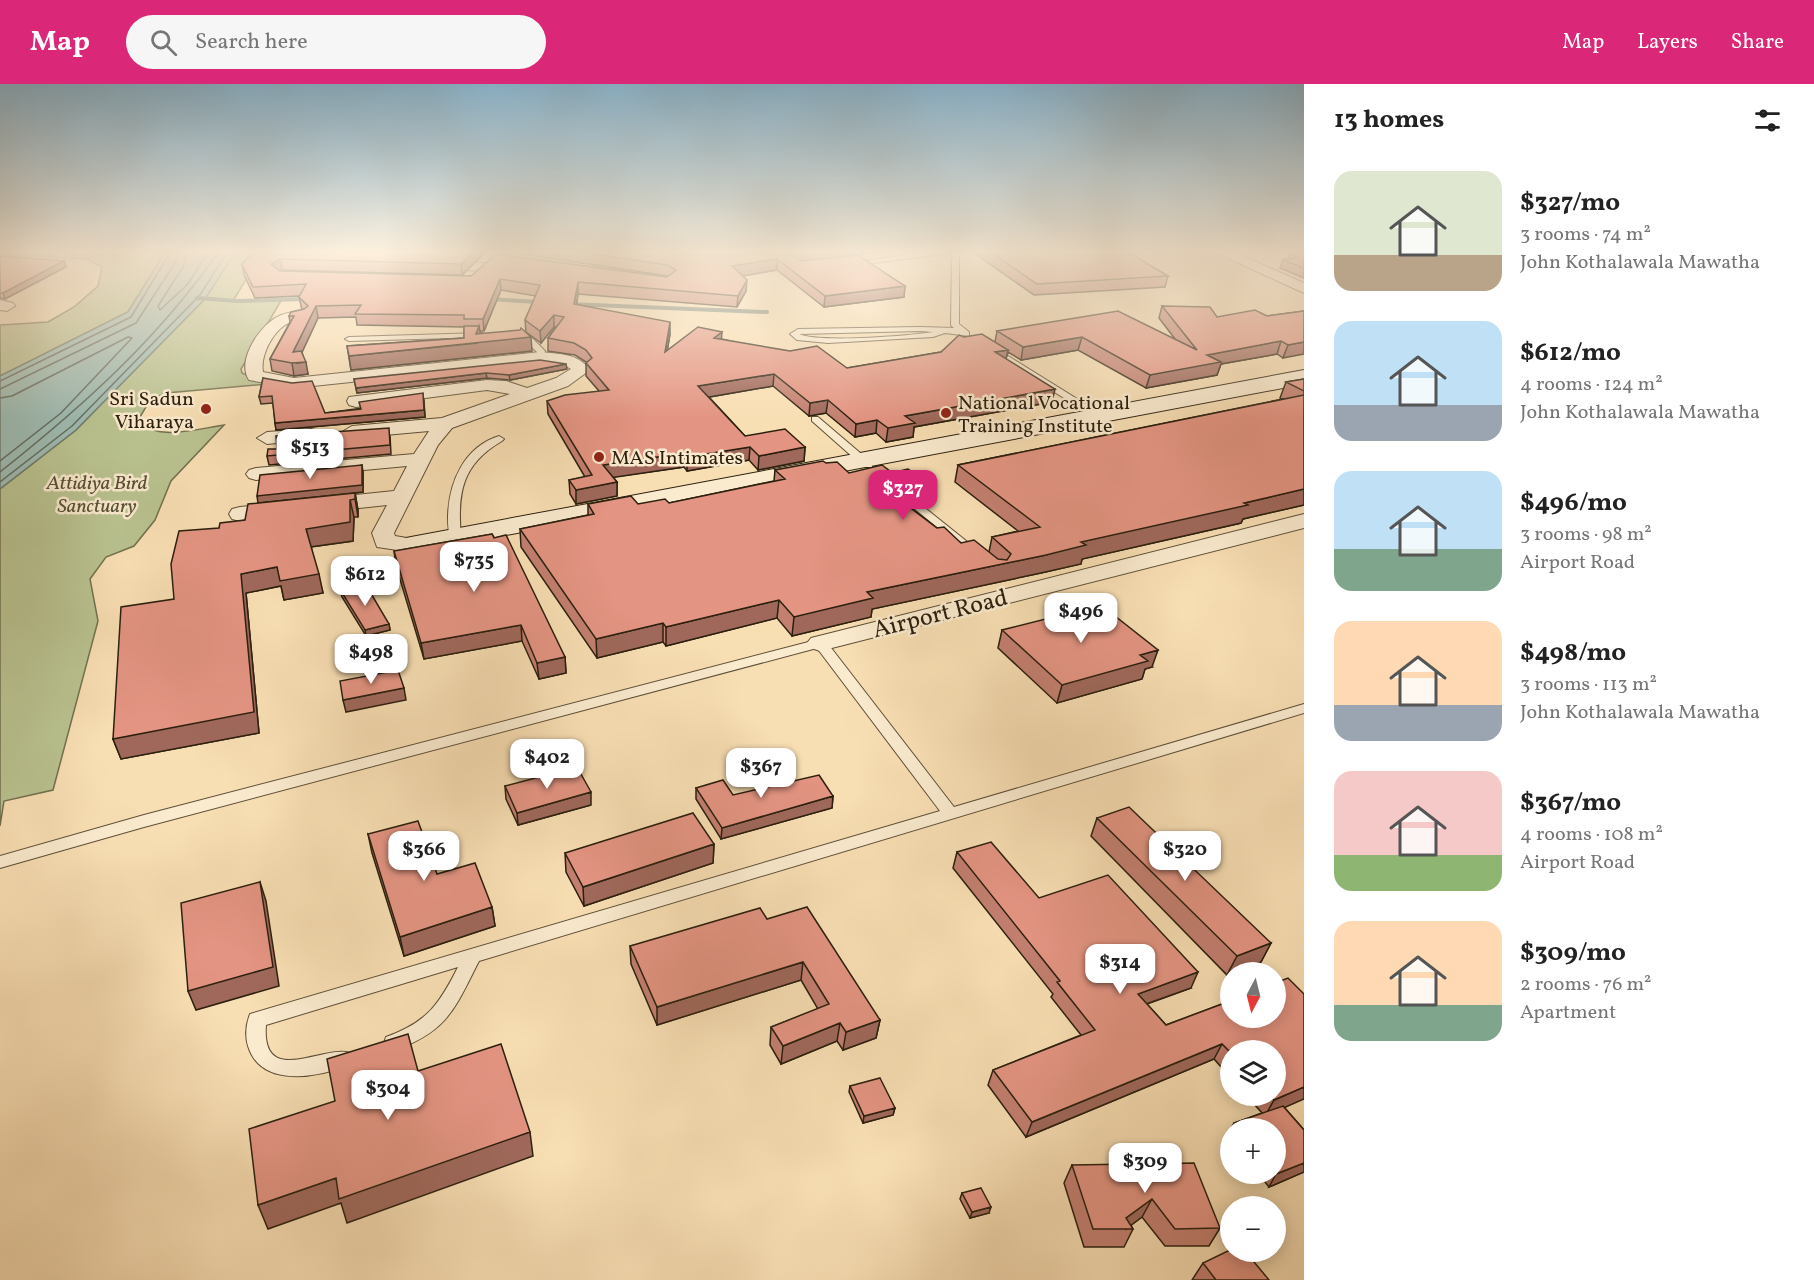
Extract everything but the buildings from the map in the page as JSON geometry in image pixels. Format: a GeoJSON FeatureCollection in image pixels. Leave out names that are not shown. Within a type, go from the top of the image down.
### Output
{"type":"FeatureCollection","features":[{"type":"Feature","properties":{"kind":"street"},"geometry":{"type":"LineString","coordinates":[[267,438],[445,424],[562,382],[581,370],[574,362],[544,350],[294,383],[255,376],[251,368],[254,357],[272,331],[282,320],[300,316]]}},
{"type":"Feature","properties":{"kind":"street"},"geometry":{"type":"LineString","coordinates":[[445,424],[429,443],[382,538],[391,544],[411,545],[455,537],[1304,377]]}},
{"type":"Feature","properties":{"kind":"street"},"geometry":{"type":"LineString","coordinates":[[356,401],[487,386],[506,386],[528,394]]}},
{"type":"Feature","properties":{"kind":"street"},"geometry":{"type":"LineString","coordinates":[[256,474],[421,459]]}},
{"type":"Feature","properties":{"kind":"street"},"geometry":{"type":"LineString","coordinates":[[240,514],[401,497]]}},
{"type":"Feature","properties":{"kind":"street","name":"Airport Road"},"geometry":{"type":"LineString","coordinates":[[820,643],[1304,521]]}},
{"type":"Feature","properties":{"kind":"lane"},"geometry":{"type":"LineString","coordinates":[[955,307],[955,321],[962,331],[971,337]]}},
{"type":"Feature","properties":{"kind":"lane"},"geometry":{"type":"LineString","coordinates":[[942,331],[933,335],[807,340],[797,338],[795,334],[798,331],[920,329],[962,331]]}},
{"type":"Feature","properties":{"kind":"lane"},"geometry":{"type":"LineString","coordinates":[[501,334],[519,335],[544,350]]}},
{"type":"Feature","properties":{"kind":"lane"},"geometry":{"type":"LineString","coordinates":[[349,339],[489,335]]}},
{"type":"Feature","properties":{"kind":"lane"},"geometry":{"type":"LineString","coordinates":[[981,343],[1098,415]]}},
{"type":"Feature","properties":{"kind":"lane"},"geometry":{"type":"LineString","coordinates":[[815,419],[990,566]]}},
{"type":"Feature","properties":{"kind":"lane"},"geometry":{"type":"LineString","coordinates":[[455,537],[452,515],[460,477],[480,447],[499,439]]}},
{"type":"Feature","properties":{"kind":"lane"},"geometry":{"type":"LineString","coordinates":[[0,862],[144,820],[820,643],[951,814]]}},
{"type":"Feature","properties":{"kind":"lane"},"geometry":{"type":"LineString","coordinates":[[473,957],[440,1018],[415,1036],[302,1070],[274,1065],[258,1048],[254,1035],[257,1020],[1304,708]]}},
{"type":"Feature","properties":{"kind":"green space"},"geometry":{"type":"Polygon","coordinates":[[[74,307],[131,307],[128,312],[0,376],[0,325],[48,322],[74,307]]]}},
{"type":"Feature","properties":{"kind":"green space","name":"Attidiya Bird Sanctuary"},"geometry":{"type":"Polygon","coordinates":[[[196,307],[277,307],[241,369],[242,373],[267,384],[166,393],[150,400],[137,422],[146,428],[167,432],[190,431],[224,425],[171,481],[155,520],[134,546],[106,557],[90,579],[98,621],[53,790],[4,801],[0,826],[0,489],[76,430],[196,307]]]}},
{"type":"Feature","properties":{"kind":"water"},"geometry":{"type":"Polygon","coordinates":[[[131,307],[197,307],[76,430],[0,489],[0,376],[128,312],[131,307]]]}},
{"type":"Feature","properties":{"kind":"waterway"},"geometry":{"type":"LineString","coordinates":[[639,307],[767,312]]}},
{"type":"Feature","properties":{"kind":"place","name":"Sri Sadun Viharaya"},"geometry":{"type":"Point","coordinates":[206,409]}},
{"type":"Feature","properties":{"kind":"place","name":"National Vocational Training Institute"},"geometry":{"type":"Point","coordinates":[946,413]}},
{"type":"Feature","properties":{"kind":"place","name":"MAS Intimates"},"geometry":{"type":"Point","coordinates":[599,457]}}]}
